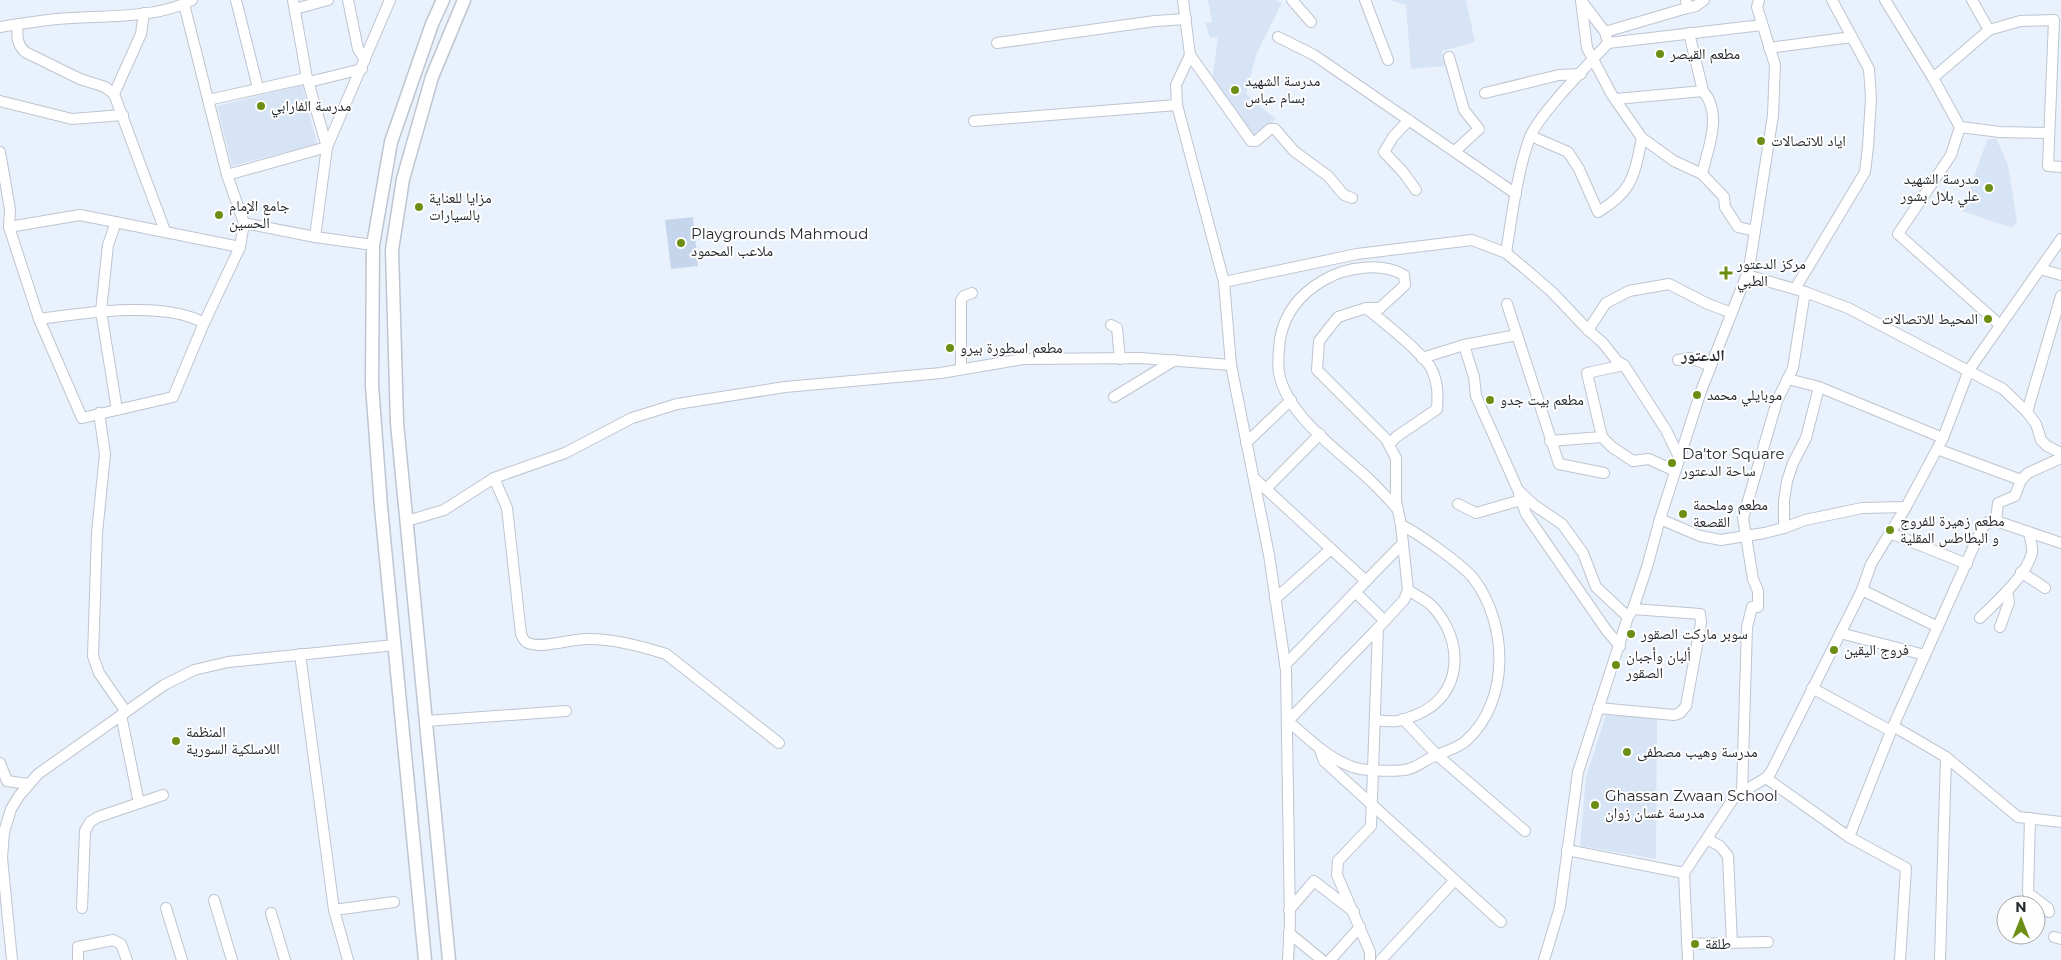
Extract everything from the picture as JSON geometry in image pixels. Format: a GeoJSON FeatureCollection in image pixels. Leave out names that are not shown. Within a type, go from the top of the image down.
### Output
{"type":"FeatureCollection","features":[{"type":"Feature","properties":{"kind":"main road"},"geometry":{"type":"LineString","coordinates":[[425,960],[372,385],[373,245],[391,142],[432,24],[443,0]]}},
{"type":"Feature","properties":{"kind":"main road"},"geometry":{"type":"LineString","coordinates":[[449,960],[397,423],[392,250],[403,179],[432,77],[464,0]]}},
{"type":"Feature","properties":{"kind":"main road"},"geometry":{"type":"LineString","coordinates":[[375,424],[385,426],[397,423]]}},
{"type":"Feature","properties":{"kind":"street"},"geometry":{"type":"LineString","coordinates":[[236,0],[258,88]]}},
{"type":"Feature","properties":{"kind":"street"},"geometry":{"type":"LineString","coordinates":[[327,147],[308,80],[294,5],[328,0]]}},
{"type":"Feature","properties":{"kind":"street"},"geometry":{"type":"LineString","coordinates":[[348,0],[363,64]]}},
{"type":"Feature","properties":{"kind":"street"},"geometry":{"type":"LineString","coordinates":[[316,237],[327,147],[390,0]]}},
{"type":"Feature","properties":{"kind":"street"},"geometry":{"type":"LineString","coordinates":[[1183,0],[1190,55],[1251,141],[1256,141],[1270,129],[1275,129],[1294,151],[1328,176],[1344,195],[1352,198]]}},
{"type":"Feature","properties":{"kind":"street"},"geometry":{"type":"LineString","coordinates":[[1292,0],[1311,22]]}},
{"type":"Feature","properties":{"kind":"street"},"geometry":{"type":"LineString","coordinates":[[1364,0],[1388,60]]}},
{"type":"Feature","properties":{"kind":"street"},"geometry":{"type":"LineString","coordinates":[[1581,0],[1605,32],[1608,43]]}},
{"type":"Feature","properties":{"kind":"street"},"geometry":{"type":"LineString","coordinates":[[1581,0],[1587,48],[1616,99],[1642,138],[1674,161],[1702,174],[1724,197],[1725,207],[1738,227],[1755,231]]}},
{"type":"Feature","properties":{"kind":"street"},"geometry":{"type":"LineString","coordinates":[[1605,32],[1686,4],[1696,6],[1704,0]]}},
{"type":"Feature","properties":{"kind":"street"},"geometry":{"type":"LineString","coordinates":[[1544,960],[1560,907],[1578,772],[1631,613],[1679,457],[1711,366],[1747,275],[1773,115],[1774,65],[1757,7],[1759,0]]}},
{"type":"Feature","properties":{"kind":"street"},"geometry":{"type":"LineString","coordinates":[[1795,289],[1865,172],[1871,98],[1869,69],[1832,0]]}},
{"type":"Feature","properties":{"kind":"street"},"geometry":{"type":"LineString","coordinates":[[1885,0],[1933,78],[1960,127],[1951,155],[1898,234],[2000,325]]}},
{"type":"Feature","properties":{"kind":"street"},"geometry":{"type":"LineString","coordinates":[[1972,0],[1989,30]]}},
{"type":"Feature","properties":{"kind":"street"},"geometry":{"type":"LineString","coordinates":[[0,27],[58,19],[144,13],[188,2],[208,100],[227,175],[244,223],[240,247],[204,323],[173,397],[82,418],[39,319],[9,227],[5,209],[0,152]]}},
{"type":"Feature","properties":{"kind":"street"},"geometry":{"type":"LineString","coordinates":[[114,94],[141,34],[144,13]]}},
{"type":"Feature","properties":{"kind":"street"},"geometry":{"type":"LineString","coordinates":[[996,43],[1155,20],[1186,20]]}},
{"type":"Feature","properties":{"kind":"street"},"geometry":{"type":"LineString","coordinates":[[1933,78],[1989,30],[2020,21],[2054,20],[2048,166],[2061,167]]}},
{"type":"Feature","properties":{"kind":"street"},"geometry":{"type":"LineString","coordinates":[[18,24],[17,39],[19,46],[25,52],[80,79],[105,87],[114,94],[164,231]]}},
{"type":"Feature","properties":{"kind":"street"},"geometry":{"type":"LineString","coordinates":[[1506,253],[1516,194],[1531,136],[1549,109],[1608,43],[1762,25]]}},
{"type":"Feature","properties":{"kind":"street"},"geometry":{"type":"LineString","coordinates":[[1689,33],[1702,91],[1708,97],[1714,113],[1702,174]]}},
{"type":"Feature","properties":{"kind":"street"},"geometry":{"type":"LineString","coordinates":[[1278,37],[1314,55],[1516,194]]}},
{"type":"Feature","properties":{"kind":"street"},"geometry":{"type":"LineString","coordinates":[[1769,48],[1852,37]]}},
{"type":"Feature","properties":{"kind":"street"},"geometry":{"type":"LineString","coordinates":[[1190,55],[1176,85],[1177,105],[1224,282],[1231,365],[1254,477],[1275,599],[1285,668],[1288,721],[1327,755],[1357,768],[1373,770],[1409,769],[1466,741],[1484,720],[1497,687],[1500,657],[1496,627],[1473,578],[1418,534],[1401,525]]}},
{"type":"Feature","properties":{"kind":"street"},"geometry":{"type":"LineString","coordinates":[[1449,57],[1464,110],[1478,129],[1455,151]]}},
{"type":"Feature","properties":{"kind":"street"},"geometry":{"type":"LineString","coordinates":[[208,100],[258,88],[308,80],[363,64]]}},
{"type":"Feature","properties":{"kind":"street"},"geometry":{"type":"LineString","coordinates":[[1485,93],[1560,75],[1581,74]]}},
{"type":"Feature","properties":{"kind":"street"},"geometry":{"type":"LineString","coordinates":[[1616,99],[1702,91]]}},
{"type":"Feature","properties":{"kind":"street"},"geometry":{"type":"LineString","coordinates":[[0,101],[72,119],[123,115]]}},
{"type":"Feature","properties":{"kind":"street"},"geometry":{"type":"LineString","coordinates":[[974,121],[1177,105]]}},
{"type":"Feature","properties":{"kind":"street"},"geometry":{"type":"LineString","coordinates":[[1409,120],[1393,137],[1384,152],[1403,172],[1416,190]]}},
{"type":"Feature","properties":{"kind":"street"},"geometry":{"type":"LineString","coordinates":[[1960,127],[2000,132],[2049,133]]}},
{"type":"Feature","properties":{"kind":"street"},"geometry":{"type":"LineString","coordinates":[[1531,136],[1568,152],[1579,169],[1598,212],[1612,204],[1634,179],[1642,138]]}},
{"type":"Feature","properties":{"kind":"street"},"geometry":{"type":"LineString","coordinates":[[227,175],[327,147]]}},
{"type":"Feature","properties":{"kind":"street"},"geometry":{"type":"LineString","coordinates":[[9,227],[80,215],[240,247]]}},
{"type":"Feature","properties":{"kind":"street"},"geometry":{"type":"LineString","coordinates":[[116,222],[108,245],[101,310],[117,410]]}},
{"type":"Feature","properties":{"kind":"street"},"geometry":{"type":"LineString","coordinates":[[244,223],[316,237],[373,245]]}},
{"type":"Feature","properties":{"kind":"street"},"geometry":{"type":"LineString","coordinates":[[1688,960],[1684,873],[1735,796],[1766,778],[1786,746],[1812,688],[1862,590],[1871,564],[1906,507],[1943,438],[1969,370],[2061,239]]}},
{"type":"Feature","properties":{"kind":"street"},"geometry":{"type":"LineString","coordinates":[[1224,282],[1357,254],[1472,240],[1506,253],[1552,292],[1603,343],[1617,361],[1624,365],[1666,430],[1679,457]]}},
{"type":"Feature","properties":{"kind":"street"},"geometry":{"type":"LineString","coordinates":[[1288,721],[1404,600],[1408,590],[1398,510],[1396,458],[1386,439],[1317,370],[1319,341],[1338,317],[1366,308],[1380,308],[1405,285],[1404,275],[1394,269],[1348,270],[1306,290],[1293,307],[1282,330],[1278,351],[1279,374],[1291,400],[1302,417],[1372,482],[1398,510]]}},
{"type":"Feature","properties":{"kind":"street"},"geometry":{"type":"LineString","coordinates":[[2040,269],[2061,275]]}},
{"type":"Feature","properties":{"kind":"street"},"geometry":{"type":"LineString","coordinates":[[1747,275],[1805,292],[1848,308],[2003,389],[2036,424],[2041,440],[2047,446],[2061,453]]}},
{"type":"Feature","properties":{"kind":"street"},"geometry":{"type":"LineString","coordinates":[[1588,330],[1606,302],[1629,291],[1669,284],[1708,304],[1732,313]]}},
{"type":"Feature","properties":{"kind":"street"},"geometry":{"type":"LineString","coordinates":[[1742,793],[1747,627],[1752,607],[1758,607],[1758,591],[1753,579],[1743,518],[1777,401],[1793,368],[1805,292]]}},
{"type":"Feature","properties":{"kind":"street"},"geometry":{"type":"LineString","coordinates":[[961,369],[961,300],[964,296],[972,293]]}},
{"type":"Feature","properties":{"kind":"street"},"geometry":{"type":"LineString","coordinates":[[2026,412],[2061,296]]}},
{"type":"Feature","properties":{"kind":"street"},"geometry":{"type":"LineString","coordinates":[[1507,304],[1559,464],[1604,473]]}},
{"type":"Feature","properties":{"kind":"street"},"geometry":{"type":"LineString","coordinates":[[1366,308],[1394,331],[1432,368],[1438,391],[1437,409],[1396,437],[1389,445]]}},
{"type":"Feature","properties":{"kind":"street"},"geometry":{"type":"LineString","coordinates":[[39,319],[101,310],[149,311],[191,315],[204,323]]}},
{"type":"Feature","properties":{"kind":"street"},"geometry":{"type":"LineString","coordinates":[[1111,325],[1117,328],[1120,359]]}},
{"type":"Feature","properties":{"kind":"street"},"geometry":{"type":"LineString","coordinates":[[1422,358],[1464,345],[1516,335]]}},
{"type":"Feature","properties":{"kind":"street"},"geometry":{"type":"LineString","coordinates":[[1464,345],[1474,377],[1476,396],[1520,495],[1526,514],[1607,631],[1620,646]]}},
{"type":"Feature","properties":{"kind":"street"},"geometry":{"type":"LineString","coordinates":[[1678,360],[1690,358],[1711,366]]}},
{"type":"Feature","properties":{"kind":"street"},"geometry":{"type":"LineString","coordinates":[[407,522],[444,510],[494,478],[565,452],[632,418],[677,404],[785,387],[961,369],[1023,359],[1175,360],[1231,365]]}},
{"type":"Feature","properties":{"kind":"street"},"geometry":{"type":"LineString","coordinates":[[1114,397],[1175,360]]}},
{"type":"Feature","properties":{"kind":"street"},"geometry":{"type":"LineString","coordinates":[[1624,365],[1587,373],[1602,438],[1612,448],[1633,460],[1649,459],[1675,471]]}},
{"type":"Feature","properties":{"kind":"street"},"geometry":{"type":"LineString","coordinates":[[1788,380],[1819,386],[1943,438]]}},
{"type":"Feature","properties":{"kind":"street"},"geometry":{"type":"LineString","coordinates":[[1784,528],[1784,501],[1788,481],[1793,463],[1806,438],[1819,386]]}},
{"type":"Feature","properties":{"kind":"street"},"geometry":{"type":"LineString","coordinates":[[1246,443],[1291,400]]}},
{"type":"Feature","properties":{"kind":"street"},"geometry":{"type":"LineString","coordinates":[[99,413],[105,454],[97,533],[93,656],[99,673],[124,713],[139,803]]}},
{"type":"Feature","properties":{"kind":"street"},"geometry":{"type":"LineString","coordinates":[[1266,489],[1320,434]]}},
{"type":"Feature","properties":{"kind":"street"},"geometry":{"type":"LineString","coordinates":[[1550,441],[1602,438]]}},
{"type":"Feature","properties":{"kind":"street"},"geometry":{"type":"LineString","coordinates":[[1937,449],[2020,480]]}},
{"type":"Feature","properties":{"kind":"street"},"geometry":{"type":"LineString","coordinates":[[1996,521],[1998,503],[2015,496],[2020,480],[2028,473],[2061,458]]}},
{"type":"Feature","properties":{"kind":"street"},"geometry":{"type":"LineString","coordinates":[[1254,477],[1366,581]]}},
{"type":"Feature","properties":{"kind":"street"},"geometry":{"type":"LineString","coordinates":[[494,478],[506,508],[521,634],[524,640],[529,644],[539,645],[585,638],[601,639],[666,654],[778,742]]}},
{"type":"Feature","properties":{"kind":"street"},"geometry":{"type":"LineString","coordinates":[[1458,504],[1476,513],[1520,495]]}},
{"type":"Feature","properties":{"kind":"street"},"geometry":{"type":"LineString","coordinates":[[1520,495],[1562,524],[1583,552],[1596,587],[1631,613],[1700,614],[1701,623],[1686,706],[1680,713],[1674,715],[1598,708]]}},
{"type":"Feature","properties":{"kind":"street"},"geometry":{"type":"LineString","coordinates":[[1660,519],[1700,536],[1721,540],[1745,537],[1784,528],[1804,520],[1862,508],[1906,507]]}},
{"type":"Feature","properties":{"kind":"street"},"geometry":{"type":"LineString","coordinates":[[1849,837],[1892,729],[1982,528],[1988,522],[1996,521],[2061,543]]}},
{"type":"Feature","properties":{"kind":"street"},"geometry":{"type":"LineString","coordinates":[[1890,533],[1967,564]]}},
{"type":"Feature","properties":{"kind":"street"},"geometry":{"type":"LineString","coordinates":[[1980,618],[2007,591],[2021,572],[2032,552],[2029,533]]}},
{"type":"Feature","properties":{"kind":"street"},"geometry":{"type":"LineString","coordinates":[[1288,960],[1290,910],[1285,668],[1354,592],[1403,544]]}},
{"type":"Feature","properties":{"kind":"street"},"geometry":{"type":"LineString","coordinates":[[1275,599],[1332,549]]}},
{"type":"Feature","properties":{"kind":"street"},"geometry":{"type":"LineString","coordinates":[[2021,572],[2045,588]]}},
{"type":"Feature","properties":{"kind":"street"},"geometry":{"type":"LineString","coordinates":[[1375,720],[1403,719],[1428,710],[1447,692],[1455,668],[1454,646],[1444,623],[1430,604],[1408,590]]}},
{"type":"Feature","properties":{"kind":"street"},"geometry":{"type":"LineString","coordinates":[[1862,590],[1938,627]]}},
{"type":"Feature","properties":{"kind":"street"},"geometry":{"type":"LineString","coordinates":[[2000,627],[2010,597],[2007,591]]}},
{"type":"Feature","properties":{"kind":"street"},"geometry":{"type":"LineString","coordinates":[[1354,592],[1381,625],[1371,826],[1338,861],[1337,875],[1370,952],[1370,960]]}},
{"type":"Feature","properties":{"kind":"street"},"geometry":{"type":"LineString","coordinates":[[1840,633],[1925,654]]}},
{"type":"Feature","properties":{"kind":"street"},"geometry":{"type":"LineString","coordinates":[[12,960],[2,858],[4,832],[12,808],[28,784],[47,766],[168,682],[194,670],[228,662],[395,645]]}},
{"type":"Feature","properties":{"kind":"street"},"geometry":{"type":"LineString","coordinates":[[300,654],[334,910],[348,960]]}},
{"type":"Feature","properties":{"kind":"street"},"geometry":{"type":"LineString","coordinates":[[1812,688],[1946,757],[2018,817],[2061,822]]}},
{"type":"Feature","properties":{"kind":"street"},"geometry":{"type":"LineString","coordinates":[[426,721],[566,712]]}},
{"type":"Feature","properties":{"kind":"street"},"geometry":{"type":"LineString","coordinates":[[1403,719],[1438,754],[1525,831]]}},
{"type":"Feature","properties":{"kind":"street"},"geometry":{"type":"LineString","coordinates":[[1320,749],[1324,761],[1501,922]]}},
{"type":"Feature","properties":{"kind":"street"},"geometry":{"type":"LineString","coordinates":[[1940,960],[1946,757]]}},
{"type":"Feature","properties":{"kind":"street"},"geometry":{"type":"LineString","coordinates":[[0,763],[7,780],[28,784]]}},
{"type":"Feature","properties":{"kind":"street"},"geometry":{"type":"LineString","coordinates":[[1766,778],[1849,837],[1906,868],[1900,960]]}},
{"type":"Feature","properties":{"kind":"street"},"geometry":{"type":"LineString","coordinates":[[82,908],[88,825],[95,818],[163,795]]}},
{"type":"Feature","properties":{"kind":"street"},"geometry":{"type":"LineString","coordinates":[[0,809],[12,808]]}},
{"type":"Feature","properties":{"kind":"street"},"geometry":{"type":"LineString","coordinates":[[2030,818],[2028,893],[2048,908],[2049,912]]}},
{"type":"Feature","properties":{"kind":"street"},"geometry":{"type":"LineString","coordinates":[[1707,839],[1720,846],[1728,856],[1732,943]]}},
{"type":"Feature","properties":{"kind":"street"},"geometry":{"type":"LineString","coordinates":[[1567,850],[1684,873]]}},
{"type":"Feature","properties":{"kind":"street"},"geometry":{"type":"LineString","coordinates":[[1384,959],[1455,880]]}},
{"type":"Feature","properties":{"kind":"street"},"geometry":{"type":"LineString","coordinates":[[1290,910],[1314,882],[1354,912]]}},
{"type":"Feature","properties":{"kind":"street"},"geometry":{"type":"LineString","coordinates":[[214,900],[232,960]]}},
{"type":"Feature","properties":{"kind":"street"},"geometry":{"type":"LineString","coordinates":[[334,910],[394,902]]}},
{"type":"Feature","properties":{"kind":"street"},"geometry":{"type":"LineString","coordinates":[[166,908],[182,960]]}},
{"type":"Feature","properties":{"kind":"street"},"geometry":{"type":"LineString","coordinates":[[271,913],[285,960]]}},
{"type":"Feature","properties":{"kind":"street"},"geometry":{"type":"LineString","coordinates":[[1330,960],[1360,927]]}},
{"type":"Feature","properties":{"kind":"street"},"geometry":{"type":"LineString","coordinates":[[1289,933],[1322,960]]}},
{"type":"Feature","properties":{"kind":"street"},"geometry":{"type":"LineString","coordinates":[[78,960],[78,947],[113,940],[122,944],[127,960]]}},
{"type":"Feature","properties":{"kind":"street"},"geometry":{"type":"LineString","coordinates":[[1687,944],[1768,942]]}},
{"type":"Feature","properties":{"kind":"shaded area"},"geometry":{"type":"Polygon","coordinates":[[[1208,0],[1276,0],[1282,3],[1256,55],[1246,94],[1276,119],[1253,139],[1212,81],[1218,37],[1210,38],[1205,23],[1212,22],[1208,0]]]}},
{"type":"Feature","properties":{"kind":"shaded area"},"geometry":{"type":"Polygon","coordinates":[[[1389,0],[1466,0],[1475,42],[1442,51],[1445,66],[1411,69],[1406,5],[1389,0]]]}},
{"type":"Feature","properties":{"kind":"shaded area"},"geometry":{"type":"Polygon","coordinates":[[[302,85],[317,144],[232,166],[217,106],[302,85]]]}},
{"type":"Feature","properties":{"kind":"shaded area"},"geometry":{"type":"Polygon","coordinates":[[[1996,138],[2008,165],[2017,221],[2012,228],[1962,211],[1987,140],[1996,138]]]}},
{"type":"Feature","properties":{"kind":"shaded area","name":"Playgrounds Mahmoud ملاعب المحمود"},"geometry":{"type":"Polygon","coordinates":[[[693,217],[698,266],[671,269],[665,220],[693,217]]]}},
{"type":"Feature","properties":{"kind":"shaded area"},"geometry":{"type":"Polygon","coordinates":[[[1606,715],[1657,718],[1656,859],[1580,846],[1586,777],[1606,715]]]}},
{"type":"Feature","properties":{"kind":"place","name":"مطعم القيصر"},"geometry":{"type":"Point","coordinates":[1660,54]}},
{"type":"Feature","properties":{"kind":"place","name":"مدرسة الشهيد بسام عباس"},"geometry":{"type":"Point","coordinates":[1235,90]}},
{"type":"Feature","properties":{"kind":"place","name":"مدرسة الفارابي"},"geometry":{"type":"Point","coordinates":[261,106]}},
{"type":"Feature","properties":{"kind":"place","name":"اياد للاتصالات"},"geometry":{"type":"Point","coordinates":[1761,141]}},
{"type":"Feature","properties":{"kind":"place","name":"مدرسة الشهيد علي بلال بشور"},"geometry":{"type":"Point","coordinates":[1989,188]}},
{"type":"Feature","properties":{"kind":"place","name":"مزايا للعناية بالسيارات"},"geometry":{"type":"Point","coordinates":[419,207]}},
{"type":"Feature","properties":{"kind":"place","name":"جامع الإمام الحسين"},"geometry":{"type":"Point","coordinates":[219,215]}},
{"type":"Feature","properties":{"kind":"place","name":"Playgrounds Mahmoud ملاعب المحمود"},"geometry":{"type":"Point","coordinates":[681,243]}},
{"type":"Feature","properties":{"kind":"place","name":"مركز الدعتور الطبي"},"geometry":{"type":"Point","coordinates":[1726,273]}},
{"type":"Feature","properties":{"kind":"place","name":"المحيط للاتصالات"},"geometry":{"type":"Point","coordinates":[1988,319]}},
{"type":"Feature","properties":{"kind":"place","name":"مطعم اسطورة بيرو"},"geometry":{"type":"Point","coordinates":[950,348]}},
{"type":"Feature","properties":{"kind":"place","name":"موبايلي محمد"},"geometry":{"type":"Point","coordinates":[1697,395]}},
{"type":"Feature","properties":{"kind":"place","name":"مطعم بيت جدو"},"geometry":{"type":"Point","coordinates":[1490,400]}},
{"type":"Feature","properties":{"kind":"place","name":"Da'tor Square ساحة الدعتور"},"geometry":{"type":"Point","coordinates":[1672,463]}},
{"type":"Feature","properties":{"kind":"place","name":"مطعم وملحمة القصعة"},"geometry":{"type":"Point","coordinates":[1683,514]}},
{"type":"Feature","properties":{"kind":"place","name":"مطعم زهيرة للفروج و البطاطس المقلية"},"geometry":{"type":"Point","coordinates":[1890,530]}},
{"type":"Feature","properties":{"kind":"place","name":"سوبر ماركت الصقور"},"geometry":{"type":"Point","coordinates":[1631,634]}},
{"type":"Feature","properties":{"kind":"place","name":"فروج اليقين"},"geometry":{"type":"Point","coordinates":[1834,650]}},
{"type":"Feature","properties":{"kind":"place","name":"ألبان وأجبان الصقور"},"geometry":{"type":"Point","coordinates":[1616,665]}},
{"type":"Feature","properties":{"kind":"place","name":"المنظمة اللاسلكية السورية"},"geometry":{"type":"Point","coordinates":[176,741]}},
{"type":"Feature","properties":{"kind":"place","name":"مدرسة وهيب مصطفى"},"geometry":{"type":"Point","coordinates":[1627,752]}},
{"type":"Feature","properties":{"kind":"place","name":"Ghassan Zwaan School مدرسة غسان زوان"},"geometry":{"type":"Point","coordinates":[1595,805]}},
{"type":"Feature","properties":{"kind":"place","name":"طلقة"},"geometry":{"type":"Point","coordinates":[1695,944]}},
{"type":"Feature","properties":{"kind":"district","name":"الدعتور"},"geometry":{"type":"Point","coordinates":[1703,355]}}]}
